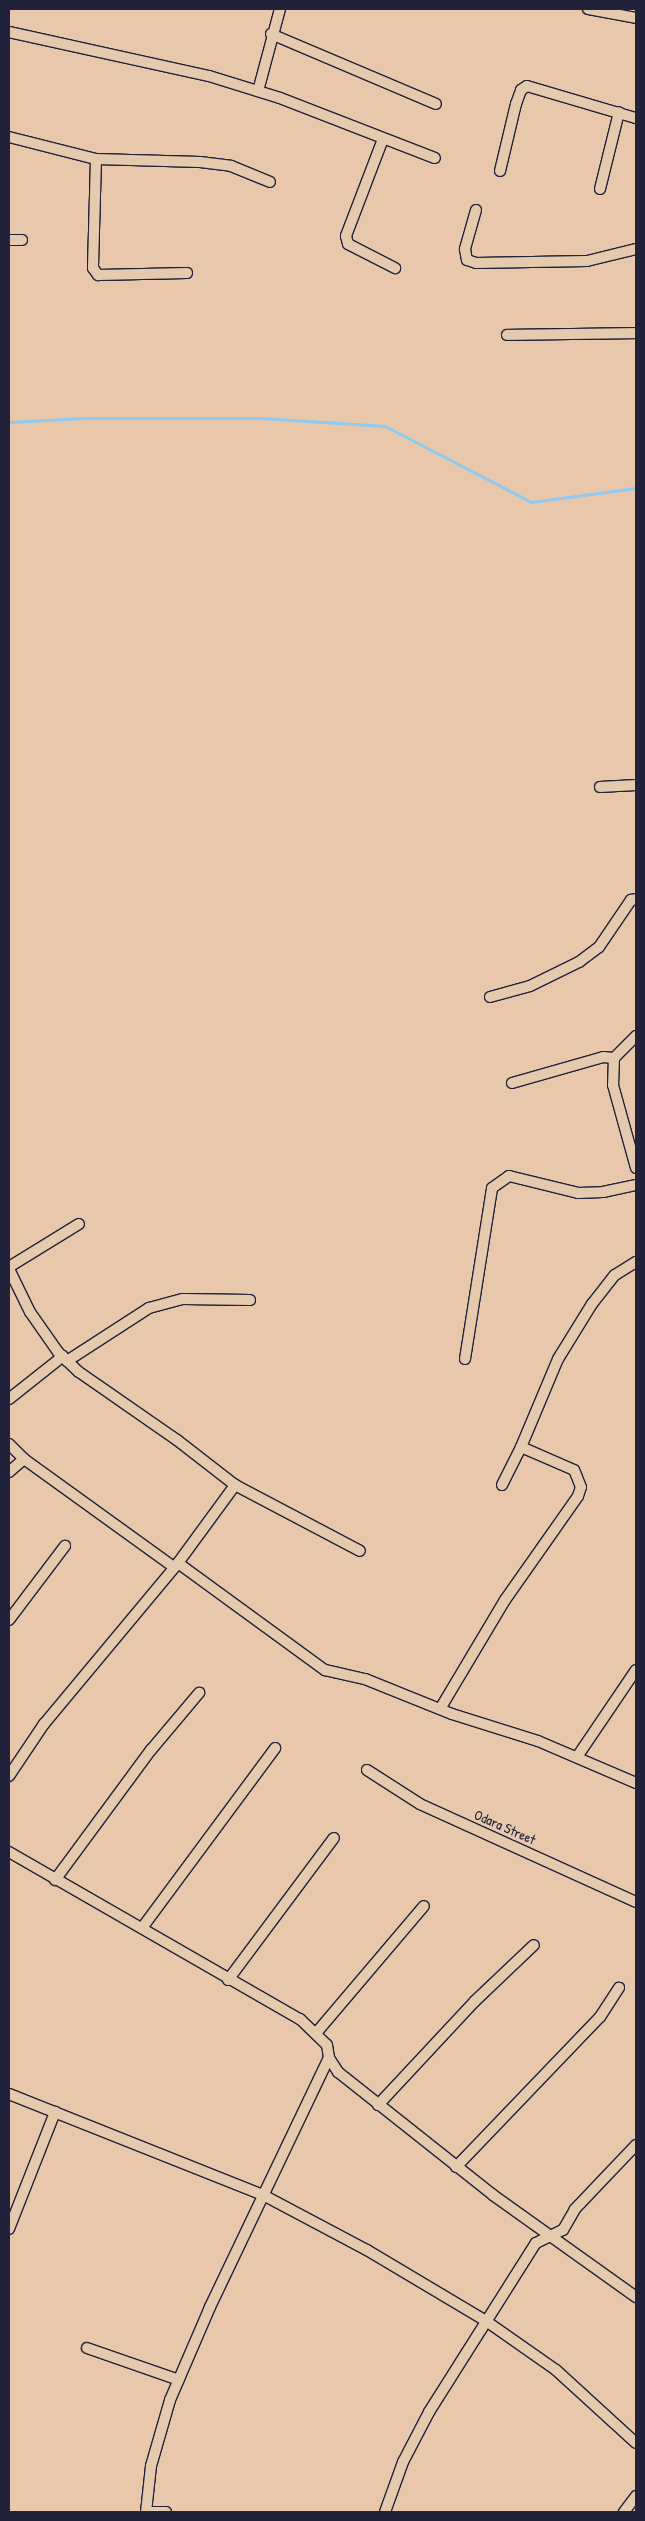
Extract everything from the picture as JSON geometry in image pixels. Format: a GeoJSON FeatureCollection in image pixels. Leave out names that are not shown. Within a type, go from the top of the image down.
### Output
{"type":"FeatureCollection","features":[{"type":"Feature","properties":{"kind":"street"},"geometry":{"type":"LineString","coordinates":[[258,91],[271,34],[280,9]]}},
{"type":"Feature","properties":{"kind":"street"},"geometry":{"type":"LineString","coordinates":[[588,9],[636,18]]}},
{"type":"Feature","properties":{"kind":"street"},"geometry":{"type":"LineString","coordinates":[[9,32],[190,71],[258,91],[435,158]]}},
{"type":"Feature","properties":{"kind":"street"},"geometry":{"type":"LineString","coordinates":[[271,34],[436,104]]}},
{"type":"Feature","properties":{"kind":"street"},"geometry":{"type":"LineString","coordinates":[[500,171],[516,104],[521,90],[527,86],[636,118]]}},
{"type":"Feature","properties":{"kind":"street"},"geometry":{"type":"LineString","coordinates":[[600,189],[618,112]]}},
{"type":"Feature","properties":{"kind":"street"},"geometry":{"type":"LineString","coordinates":[[9,137],[96,159],[200,162],[231,166],[270,182]]}},
{"type":"Feature","properties":{"kind":"street"},"geometry":{"type":"LineString","coordinates":[[383,139],[346,236],[348,244],[395,268]]}},
{"type":"Feature","properties":{"kind":"street"},"geometry":{"type":"LineString","coordinates":[[96,159],[93,268],[98,275],[187,273]]}},
{"type":"Feature","properties":{"kind":"street"},"geometry":{"type":"LineString","coordinates":[[476,210],[465,249],[467,260],[476,263],[587,261],[636,249]]}},
{"type":"Feature","properties":{"kind":"street"},"geometry":{"type":"LineString","coordinates":[[9,240],[22,240]]}},
{"type":"Feature","properties":{"kind":"street"},"geometry":{"type":"LineString","coordinates":[[506,335],[636,333]]}},
{"type":"Feature","properties":{"kind":"street"},"geometry":{"type":"LineString","coordinates":[[600,787],[635,786]]}},
{"type":"Feature","properties":{"kind":"street"},"geometry":{"type":"LineString","coordinates":[[490,997],[530,986],[579,962],[599,946],[631,900],[636,899]]}},
{"type":"Feature","properties":{"kind":"street"},"geometry":{"type":"LineString","coordinates":[[636,1036],[614,1058],[613,1085],[636,1168]]}},
{"type":"Feature","properties":{"kind":"street"},"geometry":{"type":"LineString","coordinates":[[512,1082],[603,1058],[614,1058]]}},
{"type":"Feature","properties":{"kind":"street"},"geometry":{"type":"LineString","coordinates":[[465,1359],[492,1188],[509,1176],[578,1193],[603,1192],[636,1185]]}},
{"type":"Feature","properties":{"kind":"street"},"geometry":{"type":"LineString","coordinates":[[79,1224],[9,1268],[30,1312],[65,1358],[235,1485],[360,1551]]}},
{"type":"Feature","properties":{"kind":"street"},"geometry":{"type":"LineString","coordinates":[[502,1485],[558,1360],[592,1304],[614,1275],[636,1262]]}},
{"type":"Feature","properties":{"kind":"street"},"geometry":{"type":"LineString","coordinates":[[9,1398],[65,1358],[149,1308],[183,1299],[250,1300]]}},
{"type":"Feature","properties":{"kind":"street"},"geometry":{"type":"LineString","coordinates":[[9,1444],[24,1460],[325,1670],[365,1679],[440,1709],[577,1757],[636,1783]]}},
{"type":"Feature","properties":{"kind":"street"},"geometry":{"type":"LineString","coordinates":[[440,1709],[505,1600],[568,1511],[581,1487],[574,1470],[520,1447]]}},
{"type":"Feature","properties":{"kind":"street"},"geometry":{"type":"LineString","coordinates":[[9,1472],[24,1460]]}},
{"type":"Feature","properties":{"kind":"street"},"geometry":{"type":"LineString","coordinates":[[9,1776],[44,1724],[176,1565],[235,1485]]}},
{"type":"Feature","properties":{"kind":"street"},"geometry":{"type":"LineString","coordinates":[[9,1620],[64,1546]]}},
{"type":"Feature","properties":{"kind":"street"},"geometry":{"type":"LineString","coordinates":[[577,1757],[636,1670]]}},
{"type":"Feature","properties":{"kind":"street"},"geometry":{"type":"LineString","coordinates":[[55,1880],[151,1750],[199,1693]]}},
{"type":"Feature","properties":{"kind":"street"},"geometry":{"type":"LineString","coordinates":[[142,1928],[275,1748]]}},
{"type":"Feature","properties":{"kind":"street","name":"Odara Street"},"geometry":{"type":"LineString","coordinates":[[366,1770],[420,1804],[636,1902]]}},
{"type":"Feature","properties":{"kind":"street"},"geometry":{"type":"LineString","coordinates":[[228,1980],[334,1838]]}},
{"type":"Feature","properties":{"kind":"street"},"geometry":{"type":"LineString","coordinates":[[9,1852],[228,1980],[300,2019],[317,2032],[327,2045],[329,2058],[338,2072],[456,2167],[636,2297]]}},
{"type":"Feature","properties":{"kind":"street"},"geometry":{"type":"LineString","coordinates":[[317,2032],[424,1906]]}},
{"type":"Feature","properties":{"kind":"street"},"geometry":{"type":"LineString","coordinates":[[378,2105],[475,2001],[534,1945]]}},
{"type":"Feature","properties":{"kind":"street"},"geometry":{"type":"LineString","coordinates":[[456,2167],[600,2018],[618,1988]]}},
{"type":"Feature","properties":{"kind":"street"},"geometry":{"type":"LineString","coordinates":[[166,2512],[148,2512],[151,2466],[178,2380],[329,2058]]}},
{"type":"Feature","properties":{"kind":"street"},"geometry":{"type":"LineString","coordinates":[[9,2094],[263,2196],[367,2250],[486,2322],[556,2370],[636,2443]]}},
{"type":"Feature","properties":{"kind":"street"},"geometry":{"type":"LineString","coordinates":[[9,2229],[55,2112]]}},
{"type":"Feature","properties":{"kind":"street"},"geometry":{"type":"LineString","coordinates":[[385,2512],[403,2462],[486,2322],[536,2243],[563,2230],[575,2209],[636,2145]]}},
{"type":"Feature","properties":{"kind":"street"},"geometry":{"type":"LineString","coordinates":[[87,2348],[178,2380]]}},
{"type":"Feature","properties":{"kind":"street"},"geometry":{"type":"LineString","coordinates":[[624,2512],[636,2496]]}},
{"type":"Feature","properties":{"kind":"waterway"},"geometry":{"type":"LineString","coordinates":[[9,422],[85,418],[262,418],[385,426],[531,502],[636,488]]}}]}
